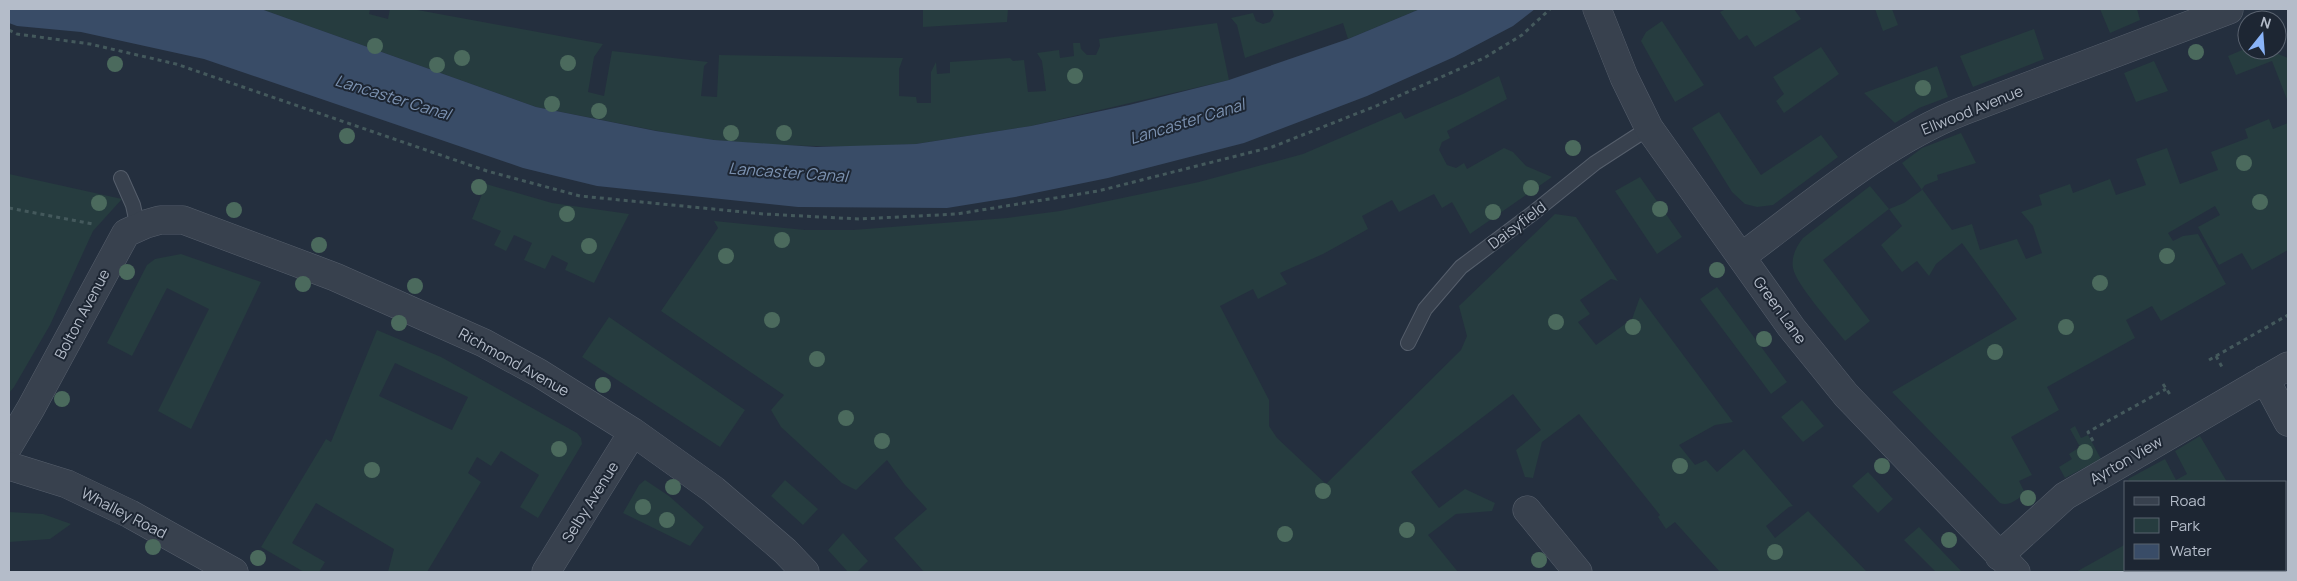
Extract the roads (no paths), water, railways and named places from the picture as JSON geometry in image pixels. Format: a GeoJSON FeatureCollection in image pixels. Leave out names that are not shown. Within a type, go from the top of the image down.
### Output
{"type":"FeatureCollection","features":[{"type":"Feature","properties":{"kind":"street","name":"Green Lane"},"geometry":{"type":"LineString","coordinates":[[1597,9],[1624,77],[1649,128],[1791,327],[1846,395],[2008,564]]}},
{"type":"Feature","properties":{"kind":"street","name":"Ellwood Avenue"},"geometry":{"type":"LineString","coordinates":[[1741,257],[1890,148],[1922,130],[1963,111],[2229,10]]}},
{"type":"Feature","properties":{"kind":"street","name":"Bolton Avenue"},"geometry":{"type":"LineString","coordinates":[[9,445],[27,416],[126,233],[160,220],[182,220]]}},
{"type":"Feature","properties":{"kind":"street","name":"Richmond Avenue"},"geometry":{"type":"LineString","coordinates":[[182,220],[335,277],[484,343],[538,373],[634,432],[714,490],[785,551],[805,572]]}},
{"type":"Feature","properties":{"kind":"street","name":"Ayrton View"},"geometry":{"type":"LineString","coordinates":[[2008,564],[2065,496],[2277,373],[2288,422]]}},
{"type":"Feature","properties":{"kind":"street","name":"Selby Avenue"},"geometry":{"type":"LineString","coordinates":[[546,572],[634,432]]}},
{"type":"Feature","properties":{"kind":"street","name":"Whalley Road"},"geometry":{"type":"LineString","coordinates":[[9,466],[67,484],[130,514],[234,572]]}},
{"type":"Feature","properties":{"kind":"street"},"geometry":{"type":"LineString","coordinates":[[1527,510],[1578,572]]}},
{"type":"Feature","properties":{"kind":"lane","name":"Daisyfield"},"geometry":{"type":"LineString","coordinates":[[1408,344],[1425,309],[1461,267],[1595,163],[1649,128]]}},
{"type":"Feature","properties":{"kind":"lane"},"geometry":{"type":"LineString","coordinates":[[121,178],[133,205],[138,228]]}},
{"type":"Feature","properties":{"kind":"water","name":"Lancaster Canal"},"geometry":{"type":"Polygon","coordinates":[[[9,9],[261,9],[536,107],[656,131],[714,140],[816,147],[916,144],[1031,126],[1129,105],[1229,80],[1348,39],[1420,9],[1535,9],[1513,26],[1454,57],[1367,96],[1244,143],[1108,178],[1015,197],[947,208],[798,207],[597,186],[523,168],[204,59],[81,32],[17,26],[9,23],[9,9]]]}}]}
